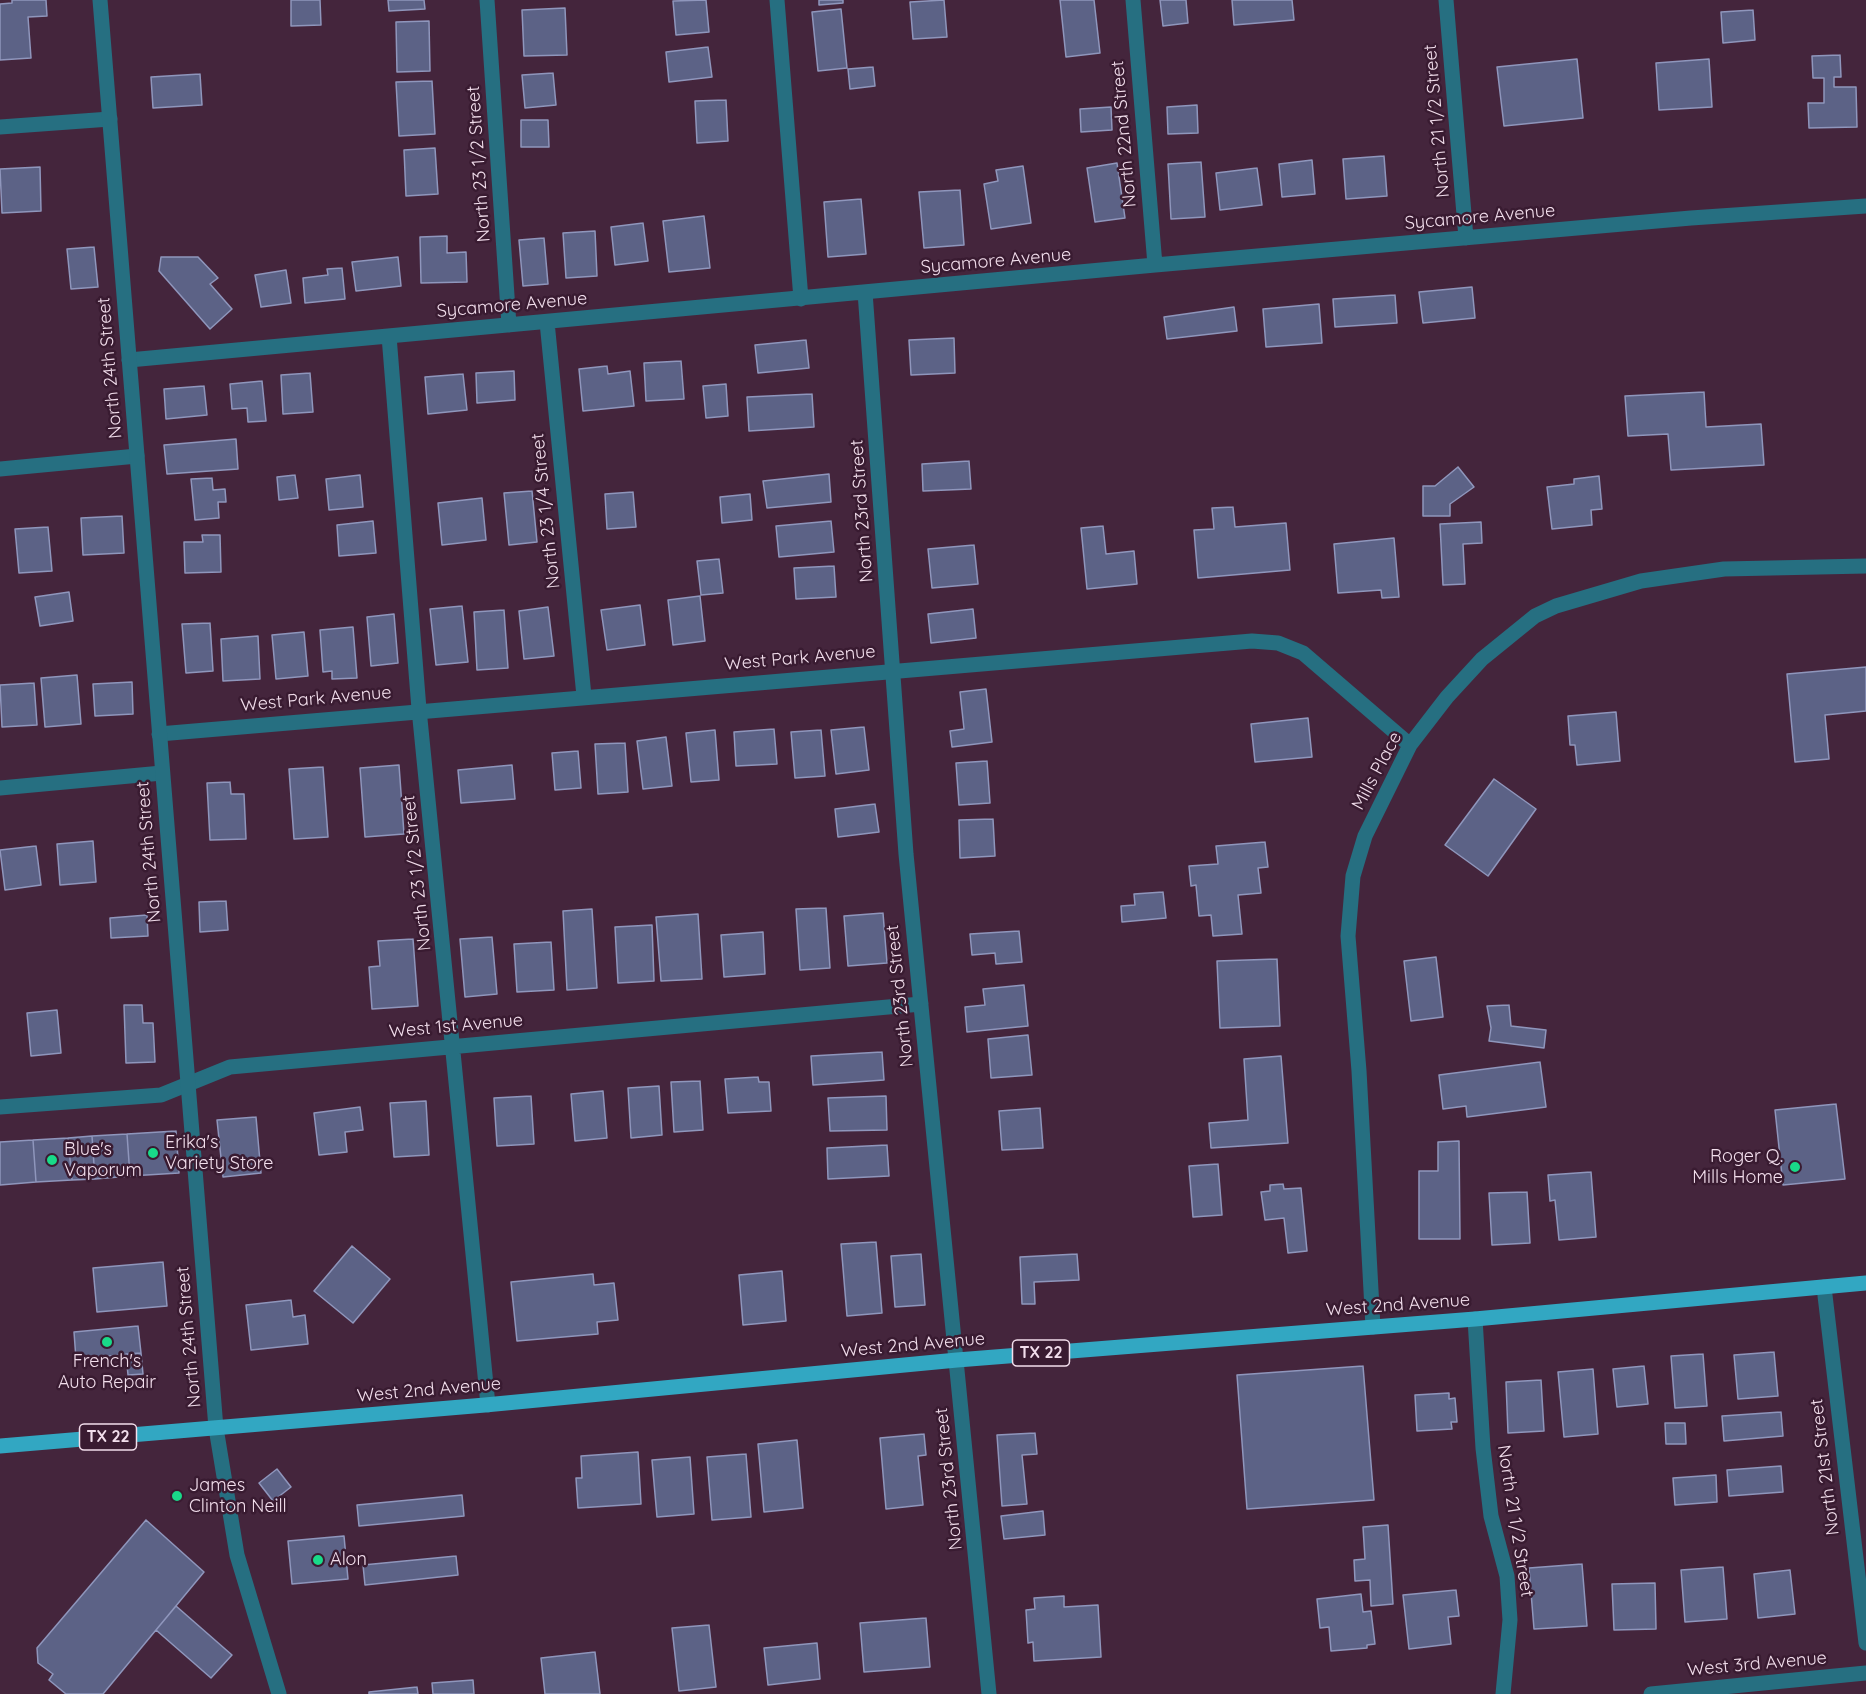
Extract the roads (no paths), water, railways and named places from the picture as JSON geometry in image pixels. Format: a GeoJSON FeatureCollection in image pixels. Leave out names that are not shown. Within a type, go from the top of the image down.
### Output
{"type":"FeatureCollection","features":[{"type":"Feature","properties":{"kind":"main road","name":"West 2nd Avenue"},"geometry":{"type":"LineString","coordinates":[[0,1446],[488,1405],[957,1360],[1476,1319],[1866,1283]]}},
{"type":"Feature","properties":{"kind":"street","name":"North 24th Street"},"geometry":{"type":"LineString","coordinates":[[100,0],[216,1428],[237,1556],[279,1694]]}},
{"type":"Feature","properties":{"kind":"street","name":"North 23 1/2 Street"},"geometry":{"type":"LineString","coordinates":[[487,0],[509,325]]}},
{"type":"Feature","properties":{"kind":"street"},"geometry":{"type":"LineString","coordinates":[[777,0],[801,299]]}},
{"type":"Feature","properties":{"kind":"street","name":"North 22nd Street"},"geometry":{"type":"LineString","coordinates":[[1133,0],[1155,266]]}},
{"type":"Feature","properties":{"kind":"street","name":"North 21 1/2 Street"},"geometry":{"type":"LineString","coordinates":[[1446,0],[1466,238]]}},
{"type":"Feature","properties":{"kind":"street"},"geometry":{"type":"LineString","coordinates":[[0,127],[110,119]]}},
{"type":"Feature","properties":{"kind":"street","name":"Sycamore Avenue"},"geometry":{"type":"LineString","coordinates":[[129,360],[1466,238],[1866,206]]}},
{"type":"Feature","properties":{"kind":"street","name":"North 23rd Street"},"geometry":{"type":"LineString","coordinates":[[865,292],[906,854],[989,1694]]}},
{"type":"Feature","properties":{"kind":"street","name":"North 23 1/4 Street"},"geometry":{"type":"LineString","coordinates":[[547,322],[584,696]]}},
{"type":"Feature","properties":{"kind":"street","name":"North 23 1/2 Street"},"geometry":{"type":"LineString","coordinates":[[389,336],[419,709],[488,1405]]}},
{"type":"Feature","properties":{"kind":"street"},"geometry":{"type":"LineString","coordinates":[[0,469],[137,456]]}},
{"type":"Feature","properties":{"kind":"street","name":"Mills Place"},"geometry":{"type":"LineString","coordinates":[[1373,1326],[1359,1071],[1348,936],[1353,876],[1365,836],[1410,745],[1447,697],[1482,659],[1535,616],[1556,606],[1641,581],[1724,569],[1866,566]]}},
{"type":"Feature","properties":{"kind":"street","name":"West Park Avenue"},"geometry":{"type":"LineString","coordinates":[[159,734],[419,709],[1252,640],[1278,643],[1302,653],[1410,745]]}},
{"type":"Feature","properties":{"kind":"street"},"geometry":{"type":"LineString","coordinates":[[0,788],[162,773]]}},
{"type":"Feature","properties":{"kind":"street","name":"West 1st Avenue"},"geometry":{"type":"LineString","coordinates":[[0,1107],[161,1095],[230,1067],[921,1004]]}},
{"type":"Feature","properties":{"kind":"street","name":"North 21st Street"},"geometry":{"type":"LineString","coordinates":[[1824,1287],[1866,1643]]}},
{"type":"Feature","properties":{"kind":"street","name":"North 21 1/2 Street"},"geometry":{"type":"LineString","coordinates":[[1476,1319],[1484,1457],[1491,1516],[1507,1576],[1510,1620],[1503,1694]]}},
{"type":"Feature","properties":{"kind":"street","name":"West 3rd Avenue"},"geometry":{"type":"LineString","coordinates":[[1651,1694],[1810,1686],[1866,1674]]}},
{"type":"Feature","properties":{"kind":"place","name":"Erika's Variety Store"},"geometry":{"type":"Point","coordinates":[153,1153]}},
{"type":"Feature","properties":{"kind":"place","name":"Blue's Vaporum"},"geometry":{"type":"Point","coordinates":[52,1160]}},
{"type":"Feature","properties":{"kind":"place","name":"Roger Q. Mills Home"},"geometry":{"type":"Point","coordinates":[1795,1167]}},
{"type":"Feature","properties":{"kind":"place","name":"French's Auto Repair"},"geometry":{"type":"Point","coordinates":[107,1342]}},
{"type":"Feature","properties":{"kind":"place","name":"James Clinton Neill"},"geometry":{"type":"Point","coordinates":[177,1496]}},
{"type":"Feature","properties":{"kind":"place","name":"Alon"},"geometry":{"type":"Point","coordinates":[318,1560]}}]}
